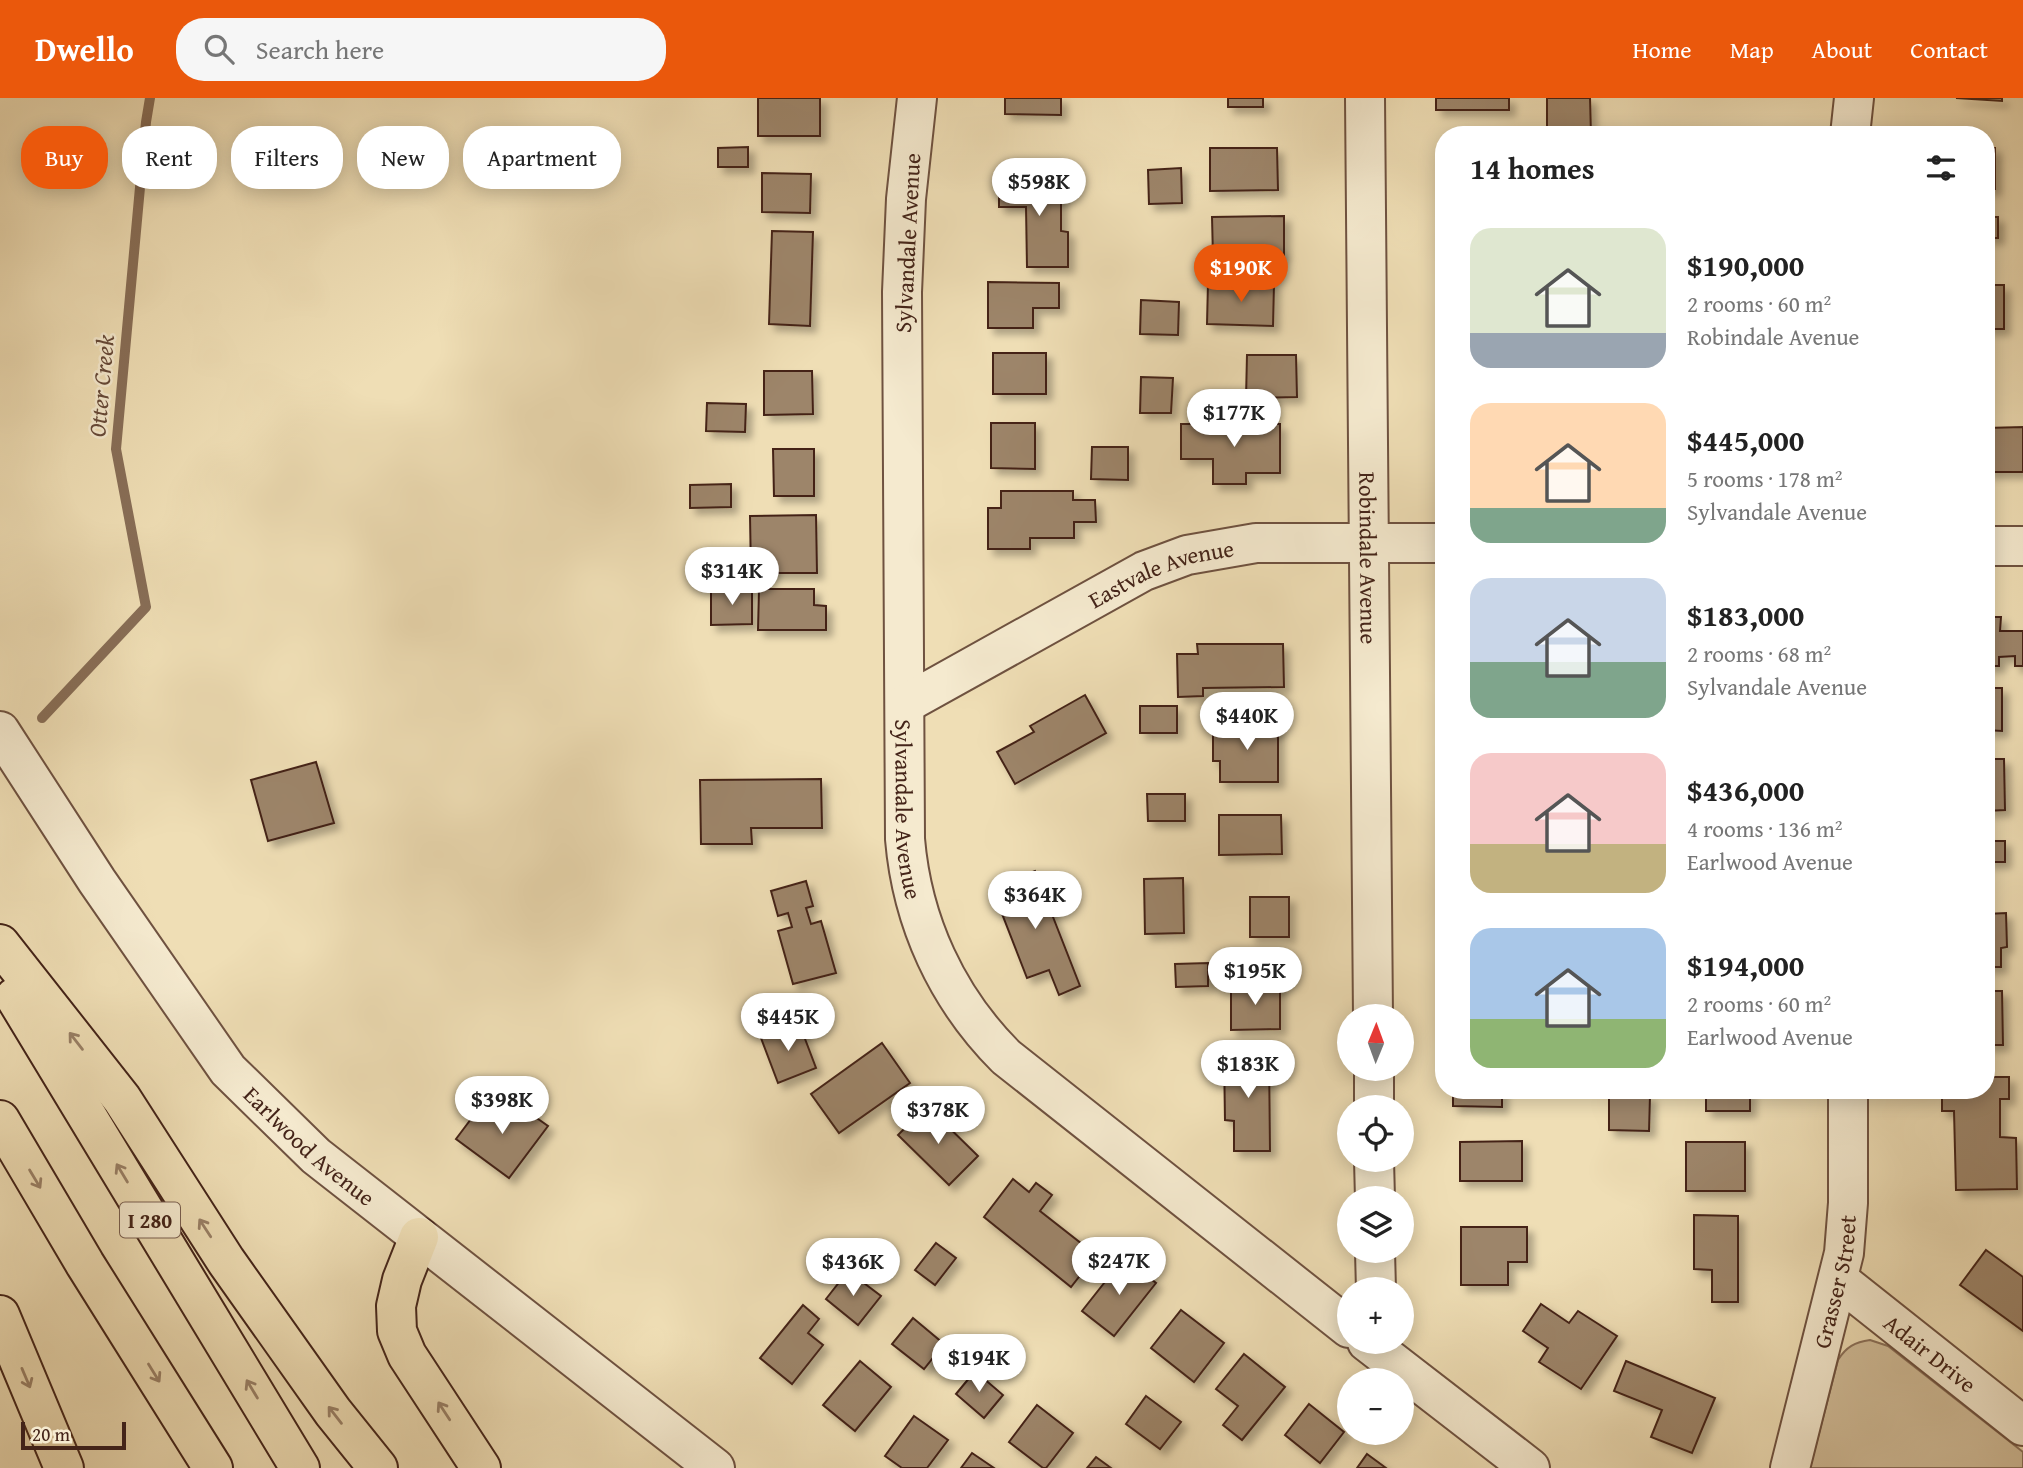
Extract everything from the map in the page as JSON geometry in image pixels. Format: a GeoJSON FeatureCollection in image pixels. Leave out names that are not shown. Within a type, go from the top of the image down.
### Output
{"type":"FeatureCollection","features":[{"type":"Feature","properties":{"kind":"highway"},"geometry":{"type":"LineString","coordinates":[[0,944],[122,1099],[233,1272],[333,1412],[378,1468]]}},
{"type":"Feature","properties":{"kind":"highway","name":"I 280"},"geometry":{"type":"LineString","coordinates":[[0,972],[300,1468]]}},
{"type":"Feature","properties":{"kind":"highway"},"geometry":{"type":"LineString","coordinates":[[0,1120],[85,1264],[213,1468]]}},
{"type":"Feature","properties":{"kind":"highway"},"geometry":{"type":"LineString","coordinates":[[419,1237],[399,1293],[396,1306],[397,1331],[407,1355],[481,1468]]}},
{"type":"Feature","properties":{"kind":"highway"},"geometry":{"type":"LineString","coordinates":[[0,1315],[64,1468]]}},
{"type":"Feature","properties":{"kind":"street","name":"Sylvandale Avenue"},"geometry":{"type":"LineString","coordinates":[[917,98],[908,180],[902,292],[905,839],[910,879],[927,937],[936,959],[969,1015],[1006,1057],[1337,1316]]}},
{"type":"Feature","properties":{"kind":"street","name":"Robindale Avenue"},"geometry":{"type":"LineString","coordinates":[[1365,98],[1373,1004]]}},
{"type":"Feature","properties":{"kind":"street"},"geometry":{"type":"LineString","coordinates":[[1851,126],[1854,98]]}},
{"type":"Feature","properties":{"kind":"street","name":"Eastvale Avenue"},"geometry":{"type":"LineString","coordinates":[[905,704],[1164,562],[1212,549],[1246,544],[1435,543]]}},
{"type":"Feature","properties":{"kind":"street"},"geometry":{"type":"LineString","coordinates":[[1995,545],[2023,546]]}},
{"type":"Feature","properties":{"kind":"street","name":"Earlwood Avenue"},"geometry":{"type":"LineString","coordinates":[[0,732],[97,881],[228,1070],[316,1156],[715,1468]]}},
{"type":"Feature","properties":{"kind":"street","name":"Grasser Street"},"geometry":{"type":"LineString","coordinates":[[1790,1468],[1839,1280],[1848,1203],[1848,1099]]}},
{"type":"Feature","properties":{"kind":"street","name":"Adair Drive"},"geometry":{"type":"LineString","coordinates":[[1839,1280],[2023,1426]]}},
{"type":"Feature","properties":{"kind":"street","name":"Sylvandale Avenue"},"geometry":{"type":"LineString","coordinates":[[1385,1354],[1530,1468]]}},
{"type":"Feature","properties":{"kind":"shaded area"},"geometry":{"type":"Polygon","coordinates":[[[1870,1340],[1888,1346],[2023,1452],[2023,1468],[1810,1468],[1838,1360],[1851,1346],[1870,1340]]]}},
{"type":"Feature","properties":{"kind":"building"},"geometry":{"type":"Polygon","coordinates":[[[758,98],[820,98],[820,136],[758,136],[758,98]]]}},
{"type":"Feature","properties":{"kind":"building"},"geometry":{"type":"Polygon","coordinates":[[[1005,98],[1061,98],[1061,115],[1005,114],[1005,98]]]}},
{"type":"Feature","properties":{"kind":"building"},"geometry":{"type":"Polygon","coordinates":[[[1228,98],[1263,98],[1263,107],[1228,107],[1228,98]]]}},
{"type":"Feature","properties":{"kind":"building"},"geometry":{"type":"Polygon","coordinates":[[[1436,98],[1509,98],[1509,110],[1436,110],[1436,98]]]}},
{"type":"Feature","properties":{"kind":"building"},"geometry":{"type":"Polygon","coordinates":[[[1547,98],[1590,98],[1591,126],[1547,126],[1547,98]]]}},
{"type":"Feature","properties":{"kind":"building"},"geometry":{"type":"Polygon","coordinates":[[[1956,98],[2002,98],[2002,101],[1956,98]]]}},
{"type":"Feature","properties":{"kind":"building"},"geometry":{"type":"Polygon","coordinates":[[[748,147],[748,167],[718,167],[718,148],[748,147]]]}},
{"type":"Feature","properties":{"kind":"building"},"geometry":{"type":"Polygon","coordinates":[[[1210,148],[1277,148],[1278,190],[1210,191],[1210,148]]]}},
{"type":"Feature","properties":{"kind":"building"},"geometry":{"type":"Polygon","coordinates":[[[1181,168],[1182,203],[1149,204],[1148,170],[1181,168]]]}},
{"type":"Feature","properties":{"kind":"building"},"geometry":{"type":"Polygon","coordinates":[[[762,173],[811,174],[810,213],[762,212],[762,173]]]}},
{"type":"Feature","properties":{"kind":"building"},"geometry":{"type":"Polygon","coordinates":[[[999,178],[1061,178],[1061,231],[1068,232],[1068,267],[1027,267],[1026,207],[999,207],[999,178]]]}},
{"type":"Feature","properties":{"kind":"building"},"geometry":{"type":"Polygon","coordinates":[[[1284,216],[1284,256],[1213,257],[1212,217],[1284,216]]]}},
{"type":"Feature","properties":{"kind":"building"},"geometry":{"type":"Polygon","coordinates":[[[1995,217],[1998,217],[1998,238],[1995,238],[1995,217]]]}},
{"type":"Feature","properties":{"kind":"building"},"geometry":{"type":"Polygon","coordinates":[[[772,231],[813,232],[810,326],[769,324],[772,231]]]}},
{"type":"Feature","properties":{"kind":"building"},"geometry":{"type":"Polygon","coordinates":[[[988,282],[1059,283],[1059,308],[1033,308],[1033,328],[988,328],[988,282]]]}},
{"type":"Feature","properties":{"kind":"building"},"geometry":{"type":"Polygon","coordinates":[[[1208,283],[1274,284],[1273,326],[1207,324],[1208,283]]]}},
{"type":"Feature","properties":{"kind":"building"},"geometry":{"type":"Polygon","coordinates":[[[1995,285],[2004,285],[2004,329],[1995,329],[1995,285]]]}},
{"type":"Feature","properties":{"kind":"building"},"geometry":{"type":"Polygon","coordinates":[[[1141,300],[1179,302],[1178,335],[1140,334],[1141,300]]]}},
{"type":"Feature","properties":{"kind":"building"},"geometry":{"type":"Polygon","coordinates":[[[993,353],[1046,353],[1046,394],[993,394],[993,353]]]}},
{"type":"Feature","properties":{"kind":"building"},"geometry":{"type":"Polygon","coordinates":[[[1247,355],[1296,355],[1297,397],[1246,398],[1247,355]]]}},
{"type":"Feature","properties":{"kind":"building"},"geometry":{"type":"Polygon","coordinates":[[[764,371],[812,371],[813,414],[764,415],[764,371]]]}},
{"type":"Feature","properties":{"kind":"building"},"geometry":{"type":"Polygon","coordinates":[[[1141,377],[1173,378],[1171,413],[1140,413],[1141,377]]]}},
{"type":"Feature","properties":{"kind":"building"},"geometry":{"type":"Polygon","coordinates":[[[707,403],[746,404],[745,432],[706,431],[707,403]]]}},
{"type":"Feature","properties":{"kind":"building"},"geometry":{"type":"Polygon","coordinates":[[[991,423],[1035,423],[1035,469],[991,468],[991,423]]]}},
{"type":"Feature","properties":{"kind":"building"},"geometry":{"type":"Polygon","coordinates":[[[1181,424],[1280,424],[1280,473],[1246,473],[1246,484],[1213,484],[1213,459],[1181,459],[1181,424]]]}},
{"type":"Feature","properties":{"kind":"building"},"geometry":{"type":"Polygon","coordinates":[[[2023,427],[2023,472],[1995,472],[1995,428],[2023,427]]]}},
{"type":"Feature","properties":{"kind":"building"},"geometry":{"type":"Polygon","coordinates":[[[1092,447],[1128,447],[1128,480],[1091,479],[1092,447]]]}},
{"type":"Feature","properties":{"kind":"building"},"geometry":{"type":"Polygon","coordinates":[[[773,449],[814,449],[814,496],[774,496],[773,449]]]}},
{"type":"Feature","properties":{"kind":"building"},"geometry":{"type":"Polygon","coordinates":[[[731,484],[731,507],[690,508],[690,485],[731,484]]]}},
{"type":"Feature","properties":{"kind":"building"},"geometry":{"type":"Polygon","coordinates":[[[1001,491],[1073,491],[1073,500],[1095,500],[1096,522],[1074,522],[1074,538],[1030,538],[1030,549],[988,549],[988,508],[1001,508],[1001,491]]]}},
{"type":"Feature","properties":{"kind":"building"},"geometry":{"type":"Polygon","coordinates":[[[816,515],[817,573],[751,573],[750,516],[816,515]]]}},
{"type":"Feature","properties":{"kind":"building"},"geometry":{"type":"Polygon","coordinates":[[[752,589],[752,624],[711,625],[711,590],[752,589]]]}},
{"type":"Feature","properties":{"kind":"building"},"geometry":{"type":"Polygon","coordinates":[[[759,589],[814,589],[814,605],[826,606],[826,630],[758,630],[759,589]]]}},
{"type":"Feature","properties":{"kind":"building"},"geometry":{"type":"Polygon","coordinates":[[[1995,617],[2001,617],[2000,631],[2023,631],[2023,666],[2015,666],[2015,656],[1999,657],[1999,666],[1995,666],[1995,617]]]}},
{"type":"Feature","properties":{"kind":"building"},"geometry":{"type":"Polygon","coordinates":[[[1197,644],[1283,644],[1284,687],[1203,688],[1203,696],[1178,697],[1177,654],[1198,654],[1197,644]]]}},
{"type":"Feature","properties":{"kind":"building"},"geometry":{"type":"Polygon","coordinates":[[[1995,688],[2002,688],[2002,731],[1995,731],[1995,688]]]}},
{"type":"Feature","properties":{"kind":"building"},"geometry":{"type":"Polygon","coordinates":[[[1085,695],[1106,733],[1015,784],[997,752],[1034,732],[1030,726],[1085,695]]]}},
{"type":"Feature","properties":{"kind":"building"},"geometry":{"type":"Polygon","coordinates":[[[1140,706],[1177,706],[1177,733],[1140,733],[1140,706]]]}},
{"type":"Feature","properties":{"kind":"building"},"geometry":{"type":"Polygon","coordinates":[[[1213,724],[1278,724],[1278,782],[1220,782],[1220,761],[1213,761],[1213,724]]]}},
{"type":"Feature","properties":{"kind":"building"},"geometry":{"type":"Polygon","coordinates":[[[1995,759],[2004,759],[2005,810],[1995,811],[1995,759]]]}},
{"type":"Feature","properties":{"kind":"building"},"geometry":{"type":"Polygon","coordinates":[[[316,762],[334,823],[268,841],[251,780],[316,762]]]}},
{"type":"Feature","properties":{"kind":"building"},"geometry":{"type":"Polygon","coordinates":[[[821,779],[822,828],[751,828],[752,844],[701,844],[700,780],[821,779]]]}},
{"type":"Feature","properties":{"kind":"building"},"geometry":{"type":"Polygon","coordinates":[[[1147,794],[1185,794],[1185,821],[1148,821],[1147,794]]]}},
{"type":"Feature","properties":{"kind":"building"},"geometry":{"type":"Polygon","coordinates":[[[1219,815],[1281,815],[1282,854],[1219,855],[1219,815]]]}},
{"type":"Feature","properties":{"kind":"building"},"geometry":{"type":"Polygon","coordinates":[[[1995,841],[2005,841],[2005,862],[1995,862],[1995,841]]]}},
{"type":"Feature","properties":{"kind":"building"},"geometry":{"type":"Polygon","coordinates":[[[1035,871],[1080,986],[1059,995],[1049,970],[1027,978],[992,888],[1035,871]]]}},
{"type":"Feature","properties":{"kind":"building"},"geometry":{"type":"Polygon","coordinates":[[[1183,878],[1184,933],[1145,934],[1144,879],[1183,878]]]}},
{"type":"Feature","properties":{"kind":"building"},"geometry":{"type":"Polygon","coordinates":[[[806,881],[813,906],[806,908],[811,924],[821,921],[836,973],[793,984],[778,931],[792,927],[788,913],[778,916],[771,891],[806,881]]]}},
{"type":"Feature","properties":{"kind":"building"},"geometry":{"type":"Polygon","coordinates":[[[1250,897],[1289,897],[1289,937],[1250,937],[1250,897]]]}},
{"type":"Feature","properties":{"kind":"building"},"geometry":{"type":"Polygon","coordinates":[[[2006,913],[2007,947],[2001,948],[2001,967],[1995,967],[1995,914],[2006,913]]]}},
{"type":"Feature","properties":{"kind":"building"},"geometry":{"type":"Polygon","coordinates":[[[1208,963],[1208,986],[1176,987],[1175,964],[1208,963]]]}},
{"type":"Feature","properties":{"kind":"building"},"geometry":{"type":"Polygon","coordinates":[[[1231,984],[1280,984],[1280,1029],[1231,1030],[1231,984]]]}},
{"type":"Feature","properties":{"kind":"building"},"geometry":{"type":"Polygon","coordinates":[[[1995,991],[2002,991],[2003,1045],[1995,1045],[1995,991]]]}},
{"type":"Feature","properties":{"kind":"building"},"geometry":{"type":"Polygon","coordinates":[[[799,1023],[816,1068],[778,1083],[761,1038],[799,1023]]]}},
{"type":"Feature","properties":{"kind":"building"},"geometry":{"type":"Polygon","coordinates":[[[882,1043],[910,1083],[839,1133],[811,1094],[882,1043]]]}},
{"type":"Feature","properties":{"kind":"building"},"geometry":{"type":"Polygon","coordinates":[[[1224,1054],[1269,1054],[1270,1151],[1234,1151],[1234,1121],[1225,1120],[1224,1054]]]}},
{"type":"Feature","properties":{"kind":"building"},"geometry":{"type":"Polygon","coordinates":[[[1995,1077],[2009,1077],[2009,1099],[2000,1099],[2000,1137],[2016,1138],[2017,1189],[1956,1190],[1954,1111],[1942,1111],[1942,1099],[1995,1099],[1995,1077]]]}},
{"type":"Feature","properties":{"kind":"building"},"geometry":{"type":"Polygon","coordinates":[[[1453,1099],[1502,1099],[1502,1107],[1453,1106],[1453,1099]]]}},
{"type":"Feature","properties":{"kind":"building"},"geometry":{"type":"Polygon","coordinates":[[[1609,1099],[1650,1099],[1649,1131],[1609,1130],[1609,1099]]]}},
{"type":"Feature","properties":{"kind":"building"},"geometry":{"type":"Polygon","coordinates":[[[1706,1099],[1750,1099],[1750,1111],[1706,1111],[1706,1099]]]}},
{"type":"Feature","properties":{"kind":"building"},"geometry":{"type":"Polygon","coordinates":[[[514,1102],[548,1126],[509,1178],[456,1139],[483,1103],[503,1117],[514,1102]]]}},
{"type":"Feature","properties":{"kind":"building"},"geometry":{"type":"Polygon","coordinates":[[[927,1106],[978,1156],[949,1185],[898,1135],[927,1106]]]}},
{"type":"Feature","properties":{"kind":"building"},"geometry":{"type":"Polygon","coordinates":[[[1522,1141],[1522,1181],[1460,1181],[1460,1142],[1522,1141]]]}},
{"type":"Feature","properties":{"kind":"building"},"geometry":{"type":"Polygon","coordinates":[[[1686,1142],[1745,1142],[1745,1191],[1686,1191],[1686,1142]]]}},
{"type":"Feature","properties":{"kind":"building"},"geometry":{"type":"Polygon","coordinates":[[[1013,1179],[1029,1192],[1036,1183],[1052,1195],[1040,1211],[1096,1255],[1071,1287],[984,1217],[1013,1179]]]}},
{"type":"Feature","properties":{"kind":"building"},"geometry":{"type":"Polygon","coordinates":[[[1694,1215],[1738,1216],[1738,1302],[1712,1302],[1712,1270],[1694,1269],[1694,1215]]]}},
{"type":"Feature","properties":{"kind":"building"},"geometry":{"type":"Polygon","coordinates":[[[1461,1227],[1527,1227],[1527,1262],[1508,1262],[1508,1285],[1461,1285],[1461,1227]]]}},
{"type":"Feature","properties":{"kind":"building"},"geometry":{"type":"Polygon","coordinates":[[[936,1243],[956,1258],[935,1285],[915,1270],[936,1243]]]}},
{"type":"Feature","properties":{"kind":"building"},"geometry":{"type":"Polygon","coordinates":[[[1986,1250],[2023,1277],[2023,1331],[1960,1285],[1986,1250]]]}},
{"type":"Feature","properties":{"kind":"building"},"geometry":{"type":"Polygon","coordinates":[[[1124,1258],[1156,1283],[1114,1336],[1082,1311],[1124,1258]]]}},
{"type":"Feature","properties":{"kind":"building"},"geometry":{"type":"Polygon","coordinates":[[[848,1271],[881,1296],[858,1325],[826,1299],[848,1271]]]}},
{"type":"Feature","properties":{"kind":"building"},"geometry":{"type":"Polygon","coordinates":[[[1541,1304],[1569,1323],[1578,1311],[1617,1336],[1581,1389],[1539,1362],[1548,1348],[1523,1331],[1541,1304]]]}},
{"type":"Feature","properties":{"kind":"building"},"geometry":{"type":"Polygon","coordinates":[[[803,1305],[819,1319],[808,1333],[823,1345],[792,1384],[760,1358],[803,1305]]]}},
{"type":"Feature","properties":{"kind":"building"},"geometry":{"type":"Polygon","coordinates":[[[1181,1310],[1224,1343],[1194,1382],[1151,1348],[1181,1310]]]}},
{"type":"Feature","properties":{"kind":"building"},"geometry":{"type":"Polygon","coordinates":[[[913,1318],[944,1344],[924,1369],[892,1344],[913,1318]]]}},
{"type":"Feature","properties":{"kind":"building"},"geometry":{"type":"Polygon","coordinates":[[[1244,1354],[1285,1387],[1242,1440],[1223,1425],[1238,1406],[1216,1389],[1244,1354]]]}},
{"type":"Feature","properties":{"kind":"building"},"geometry":{"type":"Polygon","coordinates":[[[860,1361],[891,1387],[855,1431],[823,1405],[860,1361]]]}},
{"type":"Feature","properties":{"kind":"building"},"geometry":{"type":"Polygon","coordinates":[[[1626,1361],[1715,1398],[1692,1453],[1651,1437],[1662,1410],[1614,1391],[1626,1361]]]}},
{"type":"Feature","properties":{"kind":"building"},"geometry":{"type":"Polygon","coordinates":[[[975,1371],[1003,1395],[984,1418],[956,1394],[975,1371]]]}},
{"type":"Feature","properties":{"kind":"building"},"geometry":{"type":"Polygon","coordinates":[[[1146,1396],[1181,1422],[1160,1449],[1126,1424],[1146,1396]]]}},
{"type":"Feature","properties":{"kind":"building"},"geometry":{"type":"Polygon","coordinates":[[[1309,1404],[1337,1426],[1337,1441],[1320,1463],[1285,1435],[1309,1404]]]}},
{"type":"Feature","properties":{"kind":"building"},"geometry":{"type":"Polygon","coordinates":[[[1037,1405],[1073,1433],[1046,1468],[1009,1442],[1037,1405]]]}},
{"type":"Feature","properties":{"kind":"building"},"geometry":{"type":"Polygon","coordinates":[[[914,1416],[948,1440],[927,1468],[902,1468],[885,1456],[914,1416]]]}},
{"type":"Feature","properties":{"kind":"building"},"geometry":{"type":"Polygon","coordinates":[[[972,1453],[994,1468],[961,1468],[972,1453]]]}},
{"type":"Feature","properties":{"kind":"building"},"geometry":{"type":"Polygon","coordinates":[[[1367,1454],[1386,1468],[1357,1468],[1367,1454]]]}},
{"type":"Feature","properties":{"kind":"building"},"geometry":{"type":"Polygon","coordinates":[[[1096,1457],[1111,1468],[1087,1468],[1096,1457]]]}},
{"type":"Feature","properties":{"kind":"waterway","name":"Otter Creek"},"geometry":{"type":"LineString","coordinates":[[42,718],[146,607],[116,449],[150,98]]}}]}
